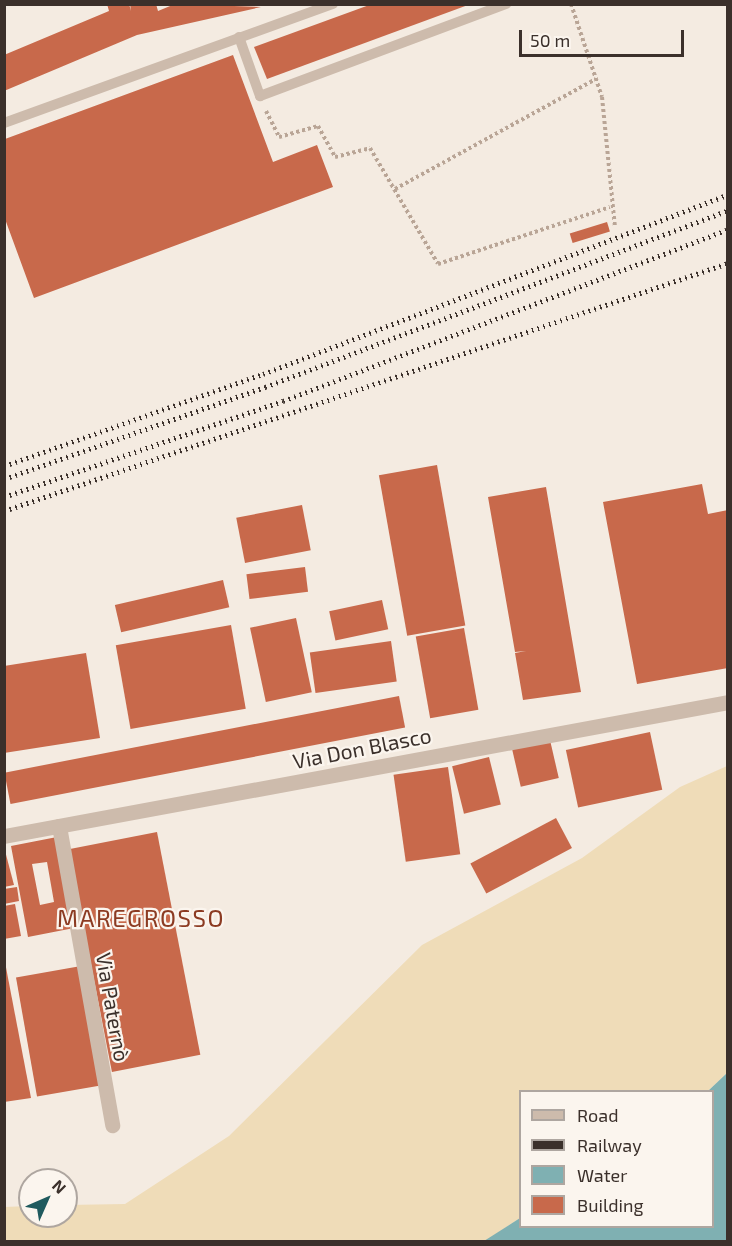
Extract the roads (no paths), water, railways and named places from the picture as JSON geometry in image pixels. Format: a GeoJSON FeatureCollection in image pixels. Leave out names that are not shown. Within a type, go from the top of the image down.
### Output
{"type":"FeatureCollection","features":[{"type":"Feature","properties":{"kind":"street","name":"Via Don Blasco"},"geometry":{"type":"LineString","coordinates":[[4,836],[728,702]]}},
{"type":"Feature","properties":{"kind":"street","name":"Via Paternò"},"geometry":{"type":"LineString","coordinates":[[59,826],[112,1125]]}},
{"type":"Feature","properties":{"kind":"lane"},"geometry":{"type":"LineString","coordinates":[[4,123],[333,4]]}},
{"type":"Feature","properties":{"kind":"lane"},"geometry":{"type":"LineString","coordinates":[[239,38],[260,96],[506,4]]}},
{"type":"Feature","properties":{"kind":"water"},"geometry":{"type":"Polygon","coordinates":[[[727,1073],[727,1241],[484,1241],[519,1219],[519,1228],[714,1228],[714,1090],[709,1090],[727,1073]]]}},
{"type":"Feature","properties":{"kind":"railway"},"geometry":{"type":"LineString","coordinates":[[4,466],[263,374],[728,195]]}},
{"type":"Feature","properties":{"kind":"railway"},"geometry":{"type":"LineString","coordinates":[[4,479],[265,387],[728,210]]}},
{"type":"Feature","properties":{"kind":"railway"},"geometry":{"type":"LineString","coordinates":[[4,497],[283,401],[728,229]]}},
{"type":"Feature","properties":{"kind":"railway"},"geometry":{"type":"LineString","coordinates":[[4,511],[728,263]]}},
{"type":"Feature","properties":{"kind":"district","name":"MAREGROSSO"},"geometry":{"type":"Point","coordinates":[141,918]}}]}
